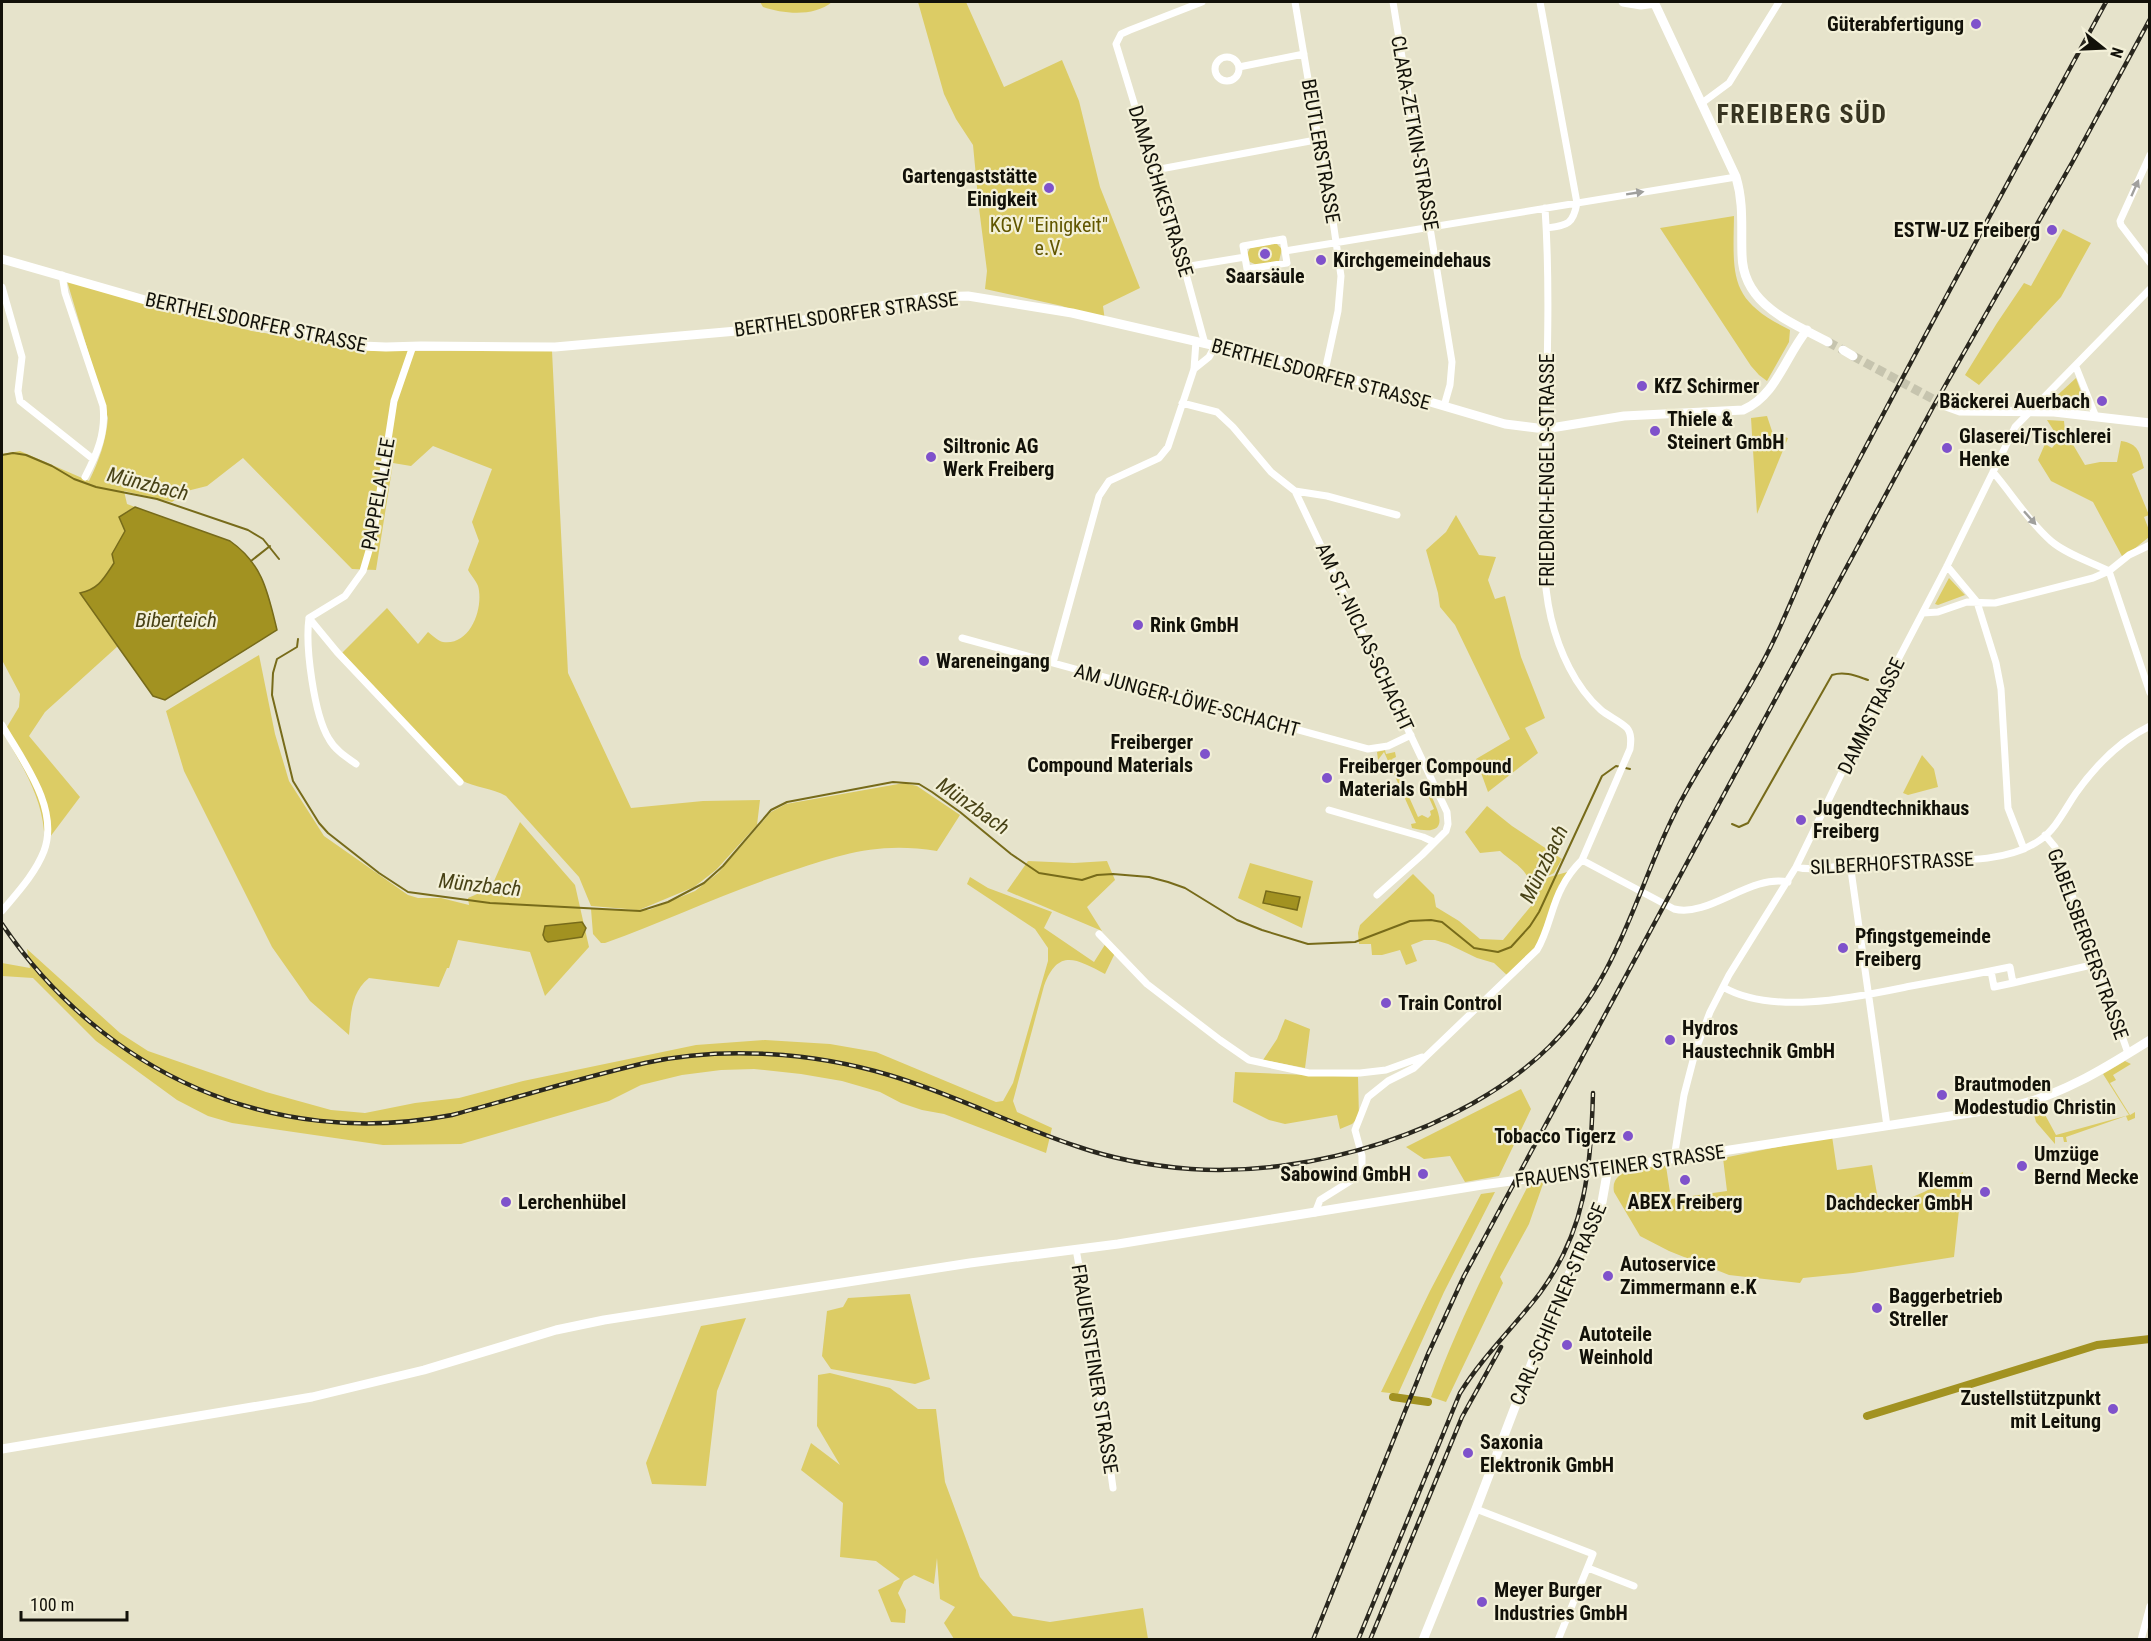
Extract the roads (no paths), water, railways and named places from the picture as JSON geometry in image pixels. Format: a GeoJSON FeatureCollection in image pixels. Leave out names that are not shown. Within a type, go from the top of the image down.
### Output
{"type":"FeatureCollection","features":[{"type":"Feature","properties":{"kind":"main road"},"geometry":{"type":"LineString","coordinates":[[1623,2],[1641,4],[1654,2],[1736,177],[1742,195],[1742,256],[1746,279],[1756,297],[1765,306],[1828,342]]}},
{"type":"Feature","properties":{"kind":"main road","name":"BERTHELSDORFER STRASSE"},"geometry":{"type":"LineString","coordinates":[[2,259],[159,304],[334,341],[386,347],[555,347],[748,330],[871,307],[946,296],[976,297],[1052,309],[1325,371],[1505,424],[1545,429],[1624,416],[1743,410],[1755,405],[1765,397],[1796,344],[1807,330]]}},
{"type":"Feature","properties":{"kind":"main road"},"geometry":{"type":"LineString","coordinates":[[1842,350],[1852,356]]}},
{"type":"Feature","properties":{"kind":"main road"},"geometry":{"type":"LineString","coordinates":[[1947,406],[1960,411],[2054,412],[2150,423]]}},
{"type":"Feature","properties":{"kind":"main road","name":"FRAUENSTEINER STRASSE"},"geometry":{"type":"LineString","coordinates":[[2,1449],[312,1396],[424,1370],[556,1330],[604,1320],[2031,1103],[2054,1095],[2081,1081],[2150,1040]]}},
{"type":"Feature","properties":{"kind":"main road","name":"CARL-SCHIFFNER-STRASSE"},"geometry":{"type":"LineString","coordinates":[[1424,1640],[1547,1323],[1602,1202],[1608,1168]]}},
{"type":"Feature","properties":{"kind":"street","name":"DAMASCHKESTRASSE"},"geometry":{"type":"LineString","coordinates":[[1194,369],[1205,344],[1116,44],[1118,39],[1130,30],[1202,2]]}},
{"type":"Feature","properties":{"kind":"street","name":"BEUTLERSTRASSE"},"geometry":{"type":"LineString","coordinates":[[1295,2],[1317,132],[1321,139],[1341,276],[1338,311],[1325,371]]}},
{"type":"Feature","properties":{"kind":"street","name":"CLARA-ZETKIN-STRASSE"},"geometry":{"type":"LineString","coordinates":[[1393,2],[1452,362],[1450,385],[1444,406]]}},
{"type":"Feature","properties":{"kind":"street"},"geometry":{"type":"LineString","coordinates":[[1540,2],[1577,203],[1575,213],[1569,223],[1564,226],[1547,228]]}},
{"type":"Feature","properties":{"kind":"street"},"geometry":{"type":"LineString","coordinates":[[1702,103],[1729,83],[1779,2]]}},
{"type":"Feature","properties":{"kind":"street"},"geometry":{"type":"LineString","coordinates":[[1239,67],[1304,54]]}},
{"type":"Feature","properties":{"kind":"street"},"geometry":{"type":"LineString","coordinates":[[1155,170],[1321,139]]}},
{"type":"Feature","properties":{"kind":"street"},"geometry":{"type":"LineString","coordinates":[[2150,155],[2120,221],[2150,263]]}},
{"type":"Feature","properties":{"kind":"street"},"geometry":{"type":"LineString","coordinates":[[1285,251],[1736,177]]}},
{"type":"Feature","properties":{"kind":"street","name":"FRIEDRICH-ENGELS-STRASSE"},"geometry":{"type":"LineString","coordinates":[[1545,208],[1547,228],[1544,547],[1546,590],[1551,619],[1561,649],[1575,676],[1590,699],[1602,711],[1627,728],[1632,738],[1626,760],[1582,860]]}},
{"type":"Feature","properties":{"kind":"street"},"geometry":{"type":"LineString","coordinates":[[1283,239],[1287,262],[1247,269],[1245,256],[1244,246],[1283,239]]}},
{"type":"Feature","properties":{"kind":"street"},"geometry":{"type":"LineString","coordinates":[[1184,267],[1245,256]]}},
{"type":"Feature","properties":{"kind":"street"},"geometry":{"type":"LineString","coordinates":[[62,275],[65,293],[103,406],[104,433],[85,477]]}},
{"type":"Feature","properties":{"kind":"street"},"geometry":{"type":"LineString","coordinates":[[2,287],[22,357],[18,394],[20,401],[93,459]]}},
{"type":"Feature","properties":{"kind":"street","name":"DAMMSTRASSE"},"geometry":{"type":"LineString","coordinates":[[1674,1158],[1684,1095],[1696,1048],[1710,1012],[1796,867],[1878,698],[1947,566],[2015,427],[2150,289]]}},
{"type":"Feature","properties":{"kind":"street"},"geometry":{"type":"LineString","coordinates":[[1053,663],[1096,505],[1104,487],[1115,478],[1159,458],[1168,447],[1194,369],[1209,357],[1205,344]]}},
{"type":"Feature","properties":{"kind":"street","name":"PAPPELALLEE"},"geometry":{"type":"LineString","coordinates":[[309,618],[345,596],[363,571],[373,537],[394,401],[413,346]]}},
{"type":"Feature","properties":{"kind":"street"},"geometry":{"type":"LineString","coordinates":[[2076,367],[2096,417]]}},
{"type":"Feature","properties":{"kind":"street","name":"AM ST.-NICLAS-SCHACHT"},"geometry":{"type":"LineString","coordinates":[[1182,403],[1217,412],[1233,427],[1271,472],[1295,491],[1449,818],[1446,831],[1377,895]]}},
{"type":"Feature","properties":{"kind":"street"},"geometry":{"type":"LineString","coordinates":[[1993,472],[2050,541],[2109,571],[2150,693]]}},
{"type":"Feature","properties":{"kind":"street","name":"AM ST.-NICLAS-SCHACHT"},"geometry":{"type":"LineString","coordinates":[[1295,491],[1327,496],[1397,515]]}},
{"type":"Feature","properties":{"kind":"street"},"geometry":{"type":"LineString","coordinates":[[1923,613],[1938,612],[1967,602],[1995,603],[2093,578],[2109,571],[2129,555],[2150,545]]}},
{"type":"Feature","properties":{"kind":"street","name":"GABELSBERGERSTRASSE"},"geometry":{"type":"LineString","coordinates":[[1947,566],[1977,602],[1996,663],[2001,689],[2008,808],[2024,849]]}},
{"type":"Feature","properties":{"kind":"street"},"geometry":{"type":"LineString","coordinates":[[309,618],[310,659],[323,728],[340,753],[356,764]]}},
{"type":"Feature","properties":{"kind":"street"},"geometry":{"type":"LineString","coordinates":[[309,618],[337,652],[460,782]]}},
{"type":"Feature","properties":{"kind":"street","name":"AM JUNGER-LÖWE-SCHACHT"},"geometry":{"type":"LineString","coordinates":[[962,638],[1368,749],[1388,746],[1411,735]]}},
{"type":"Feature","properties":{"kind":"street"},"geometry":{"type":"LineString","coordinates":[[2,725],[43,802],[48,832],[38,863],[2,911]]}},
{"type":"Feature","properties":{"kind":"street","name":"SILBERHOFSTRASSE"},"geometry":{"type":"LineString","coordinates":[[1796,867],[1817,869],[1881,859],[1980,858],[2005,855],[2024,849],[2045,835],[2106,756],[2124,740],[2150,726]]}},
{"type":"Feature","properties":{"kind":"street"},"geometry":{"type":"LineString","coordinates":[[1329,810],[1434,842]]}},
{"type":"Feature","properties":{"kind":"street","name":"GABELSBERGERSTRASSE"},"geometry":{"type":"LineString","coordinates":[[2045,835],[2055,847],[2128,1053]]}},
{"type":"Feature","properties":{"kind":"street"},"geometry":{"type":"LineString","coordinates":[[1315,1213],[1320,1200],[1353,1180],[1362,1168],[1362,1156],[1355,1130],[1368,1097],[1388,1081],[1414,1068],[1537,950],[1545,937],[1561,888],[1571,871],[1582,860]]}},
{"type":"Feature","properties":{"kind":"street","name":"SILBERHOFSTRASSE"},"geometry":{"type":"LineString","coordinates":[[1582,860],[1674,909],[1682,911],[1703,906],[1767,882],[1788,882]]}},
{"type":"Feature","properties":{"kind":"street"},"geometry":{"type":"LineString","coordinates":[[1850,863],[1887,1126]]}},
{"type":"Feature","properties":{"kind":"street"},"geometry":{"type":"LineString","coordinates":[[1099,934],[1148,984],[1249,1060],[1309,1073],[1360,1073],[1386,1070],[1425,1056]]}},
{"type":"Feature","properties":{"kind":"street"},"geometry":{"type":"LineString","coordinates":[[1991,971],[1994,987],[2096,964]]}},
{"type":"Feature","properties":{"kind":"street"},"geometry":{"type":"LineString","coordinates":[[1723,987],[1733,993],[1755,998],[1791,1002],[1843,999],[2010,967],[2013,983]]}},
{"type":"Feature","properties":{"kind":"street","name":"FRAUENSTEINER STRASSE"},"geometry":{"type":"LineString","coordinates":[[1076,1249],[1094,1350],[1113,1488]]}},
{"type":"Feature","properties":{"kind":"street"},"geometry":{"type":"LineString","coordinates":[[1476,1509],[1593,1554],[1558,1640]]}},
{"type":"Feature","properties":{"kind":"street"},"geometry":{"type":"LineString","coordinates":[[1588,1568],[1634,1586]]}},
{"type":"Feature","properties":{"kind":"street"},"geometry":{"type":"LineString","coordinates":[[2141,1640],[2150,1606]]}},
{"type":"Feature","properties":{"kind":"water","name":"Biberteich"},"geometry":{"type":"Polygon","coordinates":[[[135,507],[230,541],[241,550],[250,559],[263,580],[277,630],[165,700],[153,696],[80,593],[96,586],[114,563],[112,554],[125,531],[119,517],[135,507]]]}},
{"type":"Feature","properties":{"kind":"water"},"geometry":{"type":"Polygon","coordinates":[[[1266,891],[1300,897],[1297,910],[1263,903],[1266,891]]]}},
{"type":"Feature","properties":{"kind":"water"},"geometry":{"type":"Polygon","coordinates":[[[582,922],[586,928],[582,937],[548,942],[545,940],[543,935],[545,926],[582,922]]]}},
{"type":"Feature","properties":{"kind":"waterway","name":"Münzbach"},"geometry":{"type":"LineString","coordinates":[[2,455],[13,453],[26,455],[74,479],[96,487],[157,499],[248,530],[263,539],[279,559]]}},
{"type":"Feature","properties":{"kind":"waterway"},"geometry":{"type":"LineString","coordinates":[[251,561],[270,546]]}},
{"type":"Feature","properties":{"kind":"waterway","name":"Münzbach"},"geometry":{"type":"LineString","coordinates":[[298,639],[297,647],[277,659],[273,673],[272,695],[293,781],[319,823],[328,833],[379,873],[408,892],[490,903],[640,911],[668,902],[704,883],[723,866],[771,810],[787,802],[893,782],[919,784],[932,792],[1039,873],[1082,880],[1097,875],[1113,874],[1149,877],[1168,882],[1185,888],[1237,920],[1308,944],[1355,942],[1410,921],[1431,920],[1442,922],[1474,948],[1498,952],[1511,947],[1539,912],[1602,776],[1616,766],[1630,769]]}},
{"type":"Feature","properties":{"kind":"waterway","name":"Münzbach"},"geometry":{"type":"LineString","coordinates":[[1732,824],[1739,827],[1748,823],[1832,675],[1846,674],[1868,680]]}},
{"type":"Feature","properties":{"kind":"waterway"},"geometry":{"type":"LineString","coordinates":[[1867,1416],[2097,1345],[2150,1339]]}},
{"type":"Feature","properties":{"kind":"waterway"},"geometry":{"type":"LineString","coordinates":[[1393,1397],[1428,1402]]}},
{"type":"Feature","properties":{"kind":"tunnel"},"geometry":{"type":"LineString","coordinates":[[1828,342],[1843,350]]}},
{"type":"Feature","properties":{"kind":"tunnel"},"geometry":{"type":"LineString","coordinates":[[1853,356],[1946,406]]}},
{"type":"Feature","properties":{"kind":"railway"},"geometry":{"type":"LineString","coordinates":[[2,924],[43,976],[90,1022],[141,1059],[197,1088],[257,1109],[320,1121],[385,1123],[452,1115],[645,1063],[705,1054],[736,1053],[799,1057],[860,1067],[936,1091],[1090,1151],[1176,1168],[1237,1170],[1285,1165],[1334,1156],[1382,1143],[1429,1125],[1473,1103],[1514,1077],[1549,1047],[1575,1018],[1596,988],[1628,924],[1655,857],[1687,790],[1761,666],[1833,509],[2106,2]]}},
{"type":"Feature","properties":{"kind":"railway"},"geometry":{"type":"LineString","coordinates":[[1313,1640],[1428,1354],[1464,1276],[1933,407],[2073,161],[2150,19]]}},
{"type":"Feature","properties":{"kind":"railway"},"geometry":{"type":"LineString","coordinates":[[1358,1640],[1460,1393],[1540,1293],[1567,1246],[1583,1198],[1590,1147],[1593,1093]]}},
{"type":"Feature","properties":{"kind":"railway"},"geometry":{"type":"LineString","coordinates":[[1370,1640],[1462,1417],[1501,1347]]}},
{"type":"Feature","properties":{"kind":"place","name":"Güterabfertigung"},"geometry":{"type":"Point","coordinates":[1976,24]}},
{"type":"Feature","properties":{"kind":"place","name":"Gartengaststätte Einigkeit"},"geometry":{"type":"Point","coordinates":[1049,188]}},
{"type":"Feature","properties":{"kind":"place","name":"ESTW-UZ Freiberg"},"geometry":{"type":"Point","coordinates":[2052,230]}},
{"type":"Feature","properties":{"kind":"place","name":"Saarsäule"},"geometry":{"type":"Point","coordinates":[1265,254]}},
{"type":"Feature","properties":{"kind":"place","name":"Kirchgemeindehaus"},"geometry":{"type":"Point","coordinates":[1321,260]}},
{"type":"Feature","properties":{"kind":"place","name":"KfZ Schirmer"},"geometry":{"type":"Point","coordinates":[1642,386]}},
{"type":"Feature","properties":{"kind":"place","name":"Bäckerei Auerbach"},"geometry":{"type":"Point","coordinates":[2102,401]}},
{"type":"Feature","properties":{"kind":"place","name":"Thiele & Steinert GmbH"},"geometry":{"type":"Point","coordinates":[1655,431]}},
{"type":"Feature","properties":{"kind":"place","name":"Glaserei/Tischlerei Henke"},"geometry":{"type":"Point","coordinates":[1947,448]}},
{"type":"Feature","properties":{"kind":"place","name":"Siltronic AG Werk Freiberg"},"geometry":{"type":"Point","coordinates":[931,457]}},
{"type":"Feature","properties":{"kind":"place","name":"Rink GmbH"},"geometry":{"type":"Point","coordinates":[1138,625]}},
{"type":"Feature","properties":{"kind":"place","name":"Wareneingang"},"geometry":{"type":"Point","coordinates":[924,661]}},
{"type":"Feature","properties":{"kind":"place","name":"Freiberger Compound Materials"},"geometry":{"type":"Point","coordinates":[1205,754]}},
{"type":"Feature","properties":{"kind":"place","name":"Freiberger Compound Materials GmbH"},"geometry":{"type":"Point","coordinates":[1327,778]}},
{"type":"Feature","properties":{"kind":"place","name":"Jugendtechnikhaus Freiberg"},"geometry":{"type":"Point","coordinates":[1801,820]}},
{"type":"Feature","properties":{"kind":"place","name":"Pfingstgemeinde Freiberg"},"geometry":{"type":"Point","coordinates":[1843,948]}},
{"type":"Feature","properties":{"kind":"place","name":"Train Control"},"geometry":{"type":"Point","coordinates":[1386,1003]}},
{"type":"Feature","properties":{"kind":"place","name":"Hydros Haustechnik GmbH"},"geometry":{"type":"Point","coordinates":[1670,1040]}},
{"type":"Feature","properties":{"kind":"place","name":"Brautmoden Modestudio Christin"},"geometry":{"type":"Point","coordinates":[1942,1095]}},
{"type":"Feature","properties":{"kind":"place","name":"Tobacco Tigerz"},"geometry":{"type":"Point","coordinates":[1628,1136]}},
{"type":"Feature","properties":{"kind":"place","name":"Umzüge Bernd Mecke"},"geometry":{"type":"Point","coordinates":[2022,1166]}},
{"type":"Feature","properties":{"kind":"place","name":"Sabowind GmbH"},"geometry":{"type":"Point","coordinates":[1423,1174]}},
{"type":"Feature","properties":{"kind":"place","name":"ABEX Freiberg"},"geometry":{"type":"Point","coordinates":[1685,1180]}},
{"type":"Feature","properties":{"kind":"place","name":"Klemm Dachdecker GmbH"},"geometry":{"type":"Point","coordinates":[1985,1192]}},
{"type":"Feature","properties":{"kind":"place","name":"Lerchenhübel"},"geometry":{"type":"Point","coordinates":[506,1202]}},
{"type":"Feature","properties":{"kind":"place","name":"Autoservice Zimmermann e.K"},"geometry":{"type":"Point","coordinates":[1608,1276]}},
{"type":"Feature","properties":{"kind":"place","name":"Baggerbetrieb Streller"},"geometry":{"type":"Point","coordinates":[1877,1308]}},
{"type":"Feature","properties":{"kind":"place","name":"Autoteile Weinhold"},"geometry":{"type":"Point","coordinates":[1567,1345]}},
{"type":"Feature","properties":{"kind":"place","name":"Zustellstützpunkt mit Leitung"},"geometry":{"type":"Point","coordinates":[2113,1409]}},
{"type":"Feature","properties":{"kind":"place","name":"Saxonia Elektronik GmbH"},"geometry":{"type":"Point","coordinates":[1468,1453]}},
{"type":"Feature","properties":{"kind":"place","name":"Meyer Burger Industries GmbH"},"geometry":{"type":"Point","coordinates":[1482,1602]}},
{"type":"Feature","properties":{"kind":"district","name":"FREIBERG SÜD"},"geometry":{"type":"Point","coordinates":[1802,114]}},
{"type":"Feature","properties":{"kind":"park label","name":"KGV \"Einigkeit\" e.V."},"geometry":{"type":"Point","coordinates":[1049,236]}}]}
